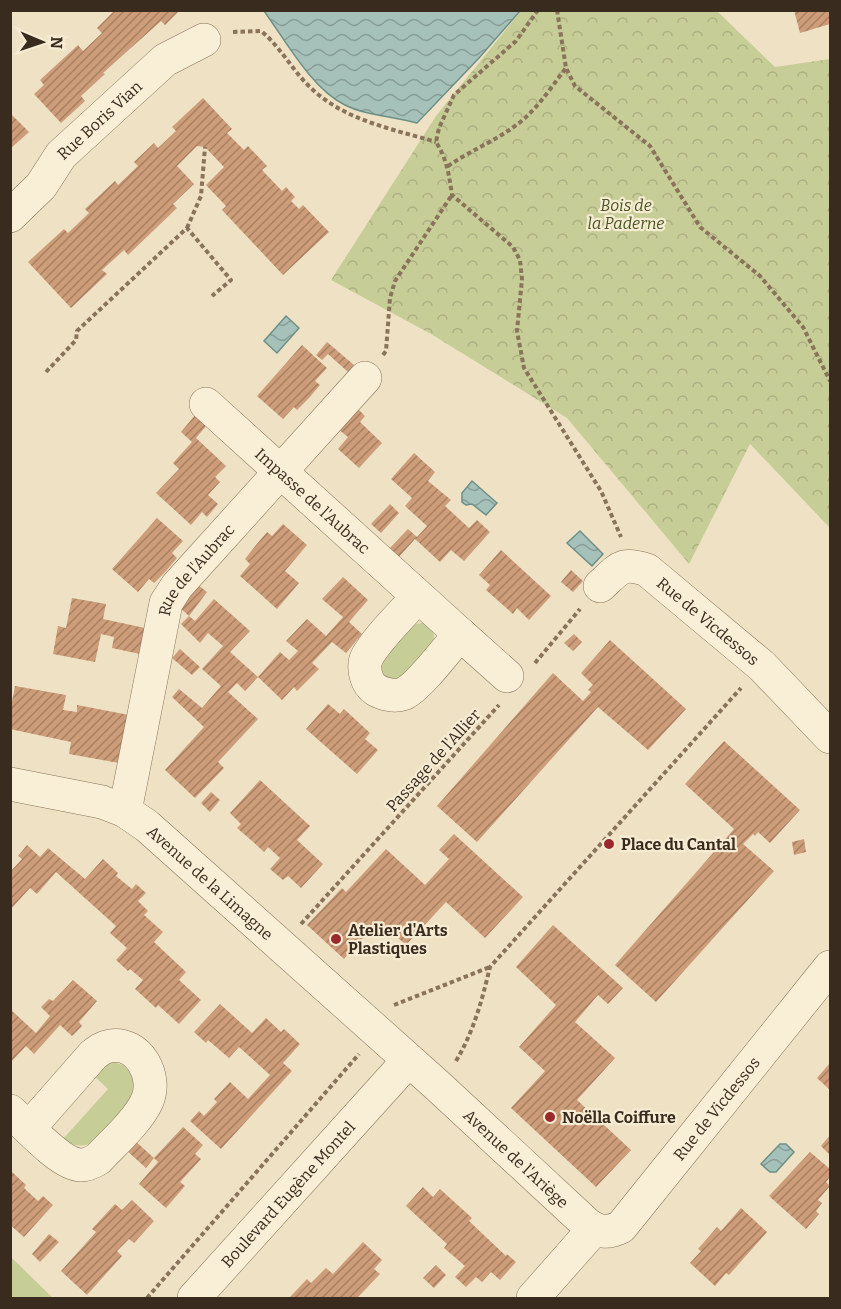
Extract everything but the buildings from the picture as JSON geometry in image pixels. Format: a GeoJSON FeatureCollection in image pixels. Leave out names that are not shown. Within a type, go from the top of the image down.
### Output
{"type":"FeatureCollection","features":[{"type":"Feature","properties":{"kind":"street","name":"Rue Boris Vian"},"geometry":{"type":"LineString","coordinates":[[10,216],[41,186],[62,155],[165,60],[204,40]]}},
{"type":"Feature","properties":{"kind":"street","name":"Rue de l'Aubrac"},"geometry":{"type":"LineString","coordinates":[[125,811],[166,603],[177,586],[365,378]]}},
{"type":"Feature","properties":{"kind":"street","name":"Impasse de l'Aubrac"},"geometry":{"type":"LineString","coordinates":[[206,404],[513,682]]}},
{"type":"Feature","properties":{"kind":"street"},"geometry":{"type":"LineString","coordinates":[[600,586],[620,568],[633,565]]}},
{"type":"Feature","properties":{"kind":"street","name":"Rue de Vicdessos"},"geometry":{"type":"LineString","coordinates":[[633,565],[647,570],[762,666],[831,737]]}},
{"type":"Feature","properties":{"kind":"street"},"geometry":{"type":"LineString","coordinates":[[418,596],[366,659],[366,676],[374,689],[386,695],[402,695],[460,634]]}},
{"type":"Feature","properties":{"kind":"street","name":"Avenue de la Limagne"},"geometry":{"type":"LineString","coordinates":[[16,791],[102,802],[125,811],[147,826],[368,1025]]}},
{"type":"Feature","properties":{"kind":"street","name":"Rue de Vicdessos"},"geometry":{"type":"LineString","coordinates":[[594,1229],[611,1232],[621,1227],[831,967]]}},
{"type":"Feature","properties":{"kind":"street"},"geometry":{"type":"LineString","coordinates":[[368,1025],[438,1086]]}},
{"type":"Feature","properties":{"kind":"street","name":"Boulevard Eugène Montel"},"geometry":{"type":"LineString","coordinates":[[194,1299],[408,1061]]}},
{"type":"Feature","properties":{"kind":"street","name":"Avenue de l'Ariège"},"geometry":{"type":"LineString","coordinates":[[438,1086],[594,1229]]}},
{"type":"Feature","properties":{"kind":"street"},"geometry":{"type":"LineString","coordinates":[[533,1299],[594,1229]]}},
{"type":"Feature","properties":{"kind":"path"},"geometry":{"type":"LineString","coordinates":[[365,378],[386,351],[390,298],[395,281],[452,195],[448,166],[436,142],[438,128],[454,95],[516,41],[538,10]]}},
{"type":"Feature","properties":{"kind":"path"},"geometry":{"type":"LineString","coordinates":[[557,10],[566,68],[575,86],[650,146],[700,227],[760,276],[803,327],[831,381]]}},
{"type":"Feature","properties":{"kind":"path"},"geometry":{"type":"LineString","coordinates":[[204,40],[231,32],[261,31],[291,68],[314,91],[349,116],[436,142]]}},
{"type":"Feature","properties":{"kind":"path"},"geometry":{"type":"LineString","coordinates":[[448,166],[509,130],[531,113],[566,68]]}},
{"type":"Feature","properties":{"kind":"path"},"geometry":{"type":"LineString","coordinates":[[46,372],[76,340],[77,331],[187,228],[201,196],[205,147]]}},
{"type":"Feature","properties":{"kind":"path"},"geometry":{"type":"LineString","coordinates":[[452,195],[513,247],[520,260],[522,279],[517,331],[524,368],[601,491],[633,565]]}},
{"type":"Feature","properties":{"kind":"path"},"geometry":{"type":"LineString","coordinates":[[187,228],[231,279],[212,296]]}},
{"type":"Feature","properties":{"kind":"path","name":"Passage de l'Allier"},"geometry":{"type":"LineString","coordinates":[[280,947],[600,586]]}},
{"type":"Feature","properties":{"kind":"path"},"geometry":{"type":"LineString","coordinates":[[147,1299],[367,1045],[368,1025],[386,1008],[490,967],[716,714],[762,666]]}},
{"type":"Feature","properties":{"kind":"path"},"geometry":{"type":"LineString","coordinates":[[438,1086],[468,1039],[490,967]]}},
{"type":"Feature","properties":{"kind":"green space","name":"Bois de la Paderne"},"geometry":{"type":"Polygon","coordinates":[[[521,11],[717,11],[775,67],[830,59],[830,528],[750,444],[689,564],[567,418],[431,334],[331,280],[436,116],[521,11]]]}},
{"type":"Feature","properties":{"kind":"green space"},"geometry":{"type":"Polygon","coordinates":[[[423,623],[430,626],[434,635],[433,642],[400,679],[392,681],[383,678],[379,669],[380,662],[415,624],[423,623]]]}},
{"type":"Feature","properties":{"kind":"green space"},"geometry":{"type":"Polygon","coordinates":[[[113,1062],[128,1068],[135,1077],[135,1088],[130,1100],[93,1142],[81,1146],[63,1139],[108,1089],[93,1075],[103,1065],[113,1062]]]}},
{"type":"Feature","properties":{"kind":"green space"},"geometry":{"type":"Polygon","coordinates":[[[11,1257],[53,1298],[11,1298],[11,1257]]]}},
{"type":"Feature","properties":{"kind":"water"},"geometry":{"type":"Polygon","coordinates":[[[264,11],[520,11],[417,123],[362,111],[345,105],[333,97],[310,76],[264,11]]]}},
{"type":"Feature","properties":{"kind":"water"},"geometry":{"type":"Polygon","coordinates":[[[286,316],[299,328],[277,353],[264,341],[286,316]]]}},
{"type":"Feature","properties":{"kind":"water"},"geometry":{"type":"Polygon","coordinates":[[[472,481],[497,503],[486,515],[472,504],[466,505],[462,502],[462,493],[472,481]]]}},
{"type":"Feature","properties":{"kind":"water"},"geometry":{"type":"Polygon","coordinates":[[[580,531],[603,554],[592,566],[567,543],[580,531]]]}},
{"type":"Feature","properties":{"kind":"water"},"geometry":{"type":"Polygon","coordinates":[[[780,1144],[786,1144],[794,1152],[776,1172],[770,1172],[761,1164],[780,1144]]]}},
{"type":"Feature","properties":{"kind":"place","name":"Place du Cantal"},"geometry":{"type":"Point","coordinates":[609,844]}},
{"type":"Feature","properties":{"kind":"place","name":"Atelier d'Arts Plastiques"},"geometry":{"type":"Point","coordinates":[336,939]}},
{"type":"Feature","properties":{"kind":"place","name":"Noëlla Coiffure"},"geometry":{"type":"Point","coordinates":[550,1117]}}]}
